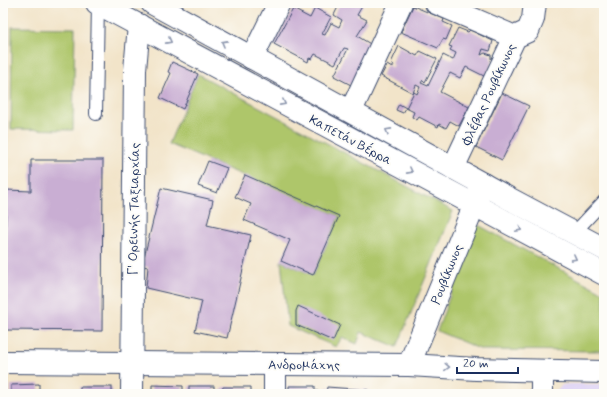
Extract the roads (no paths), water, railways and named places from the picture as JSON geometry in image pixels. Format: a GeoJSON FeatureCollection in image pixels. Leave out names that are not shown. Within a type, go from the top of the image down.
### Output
{"type":"FeatureCollection","features":[{"type":"Feature","properties":{"kind":"street","name":"Καπετάν Βέρρα"},"geometry":{"type":"LineString","coordinates":[[98,3],[604,274]]}},
{"type":"Feature","properties":{"kind":"street","name":"Καπετάν Βέρρα"},"geometry":{"type":"LineString","coordinates":[[152,3],[604,249]]}},
{"type":"Feature","properties":{"kind":"street"},"geometry":{"type":"LineString","coordinates":[[252,58],[279,3]]}},
{"type":"Feature","properties":{"kind":"street"},"geometry":{"type":"LineString","coordinates":[[351,111],[401,3]]}},
{"type":"Feature","properties":{"kind":"street"},"geometry":{"type":"LineString","coordinates":[[436,3],[515,37]]}},
{"type":"Feature","properties":{"kind":"street","name":"Φλέβας Ρουβίκωνος"},"geometry":{"type":"LineString","coordinates":[[453,168],[515,37],[528,32],[533,19],[534,3]]}},
{"type":"Feature","properties":{"kind":"street","name":"Γ' Ορεινής Ταξιαρχίας"},"geometry":{"type":"LineString","coordinates":[[132,394],[131,363],[135,70],[139,25]]}},
{"type":"Feature","properties":{"kind":"street","name":"Ρουβίκωνος"},"geometry":{"type":"LineString","coordinates":[[409,365],[483,184]]}},
{"type":"Feature","properties":{"kind":"street","name":"Ανδρομάχης"},"geometry":{"type":"LineString","coordinates":[[3,362],[409,365],[542,371],[604,372]]}},
{"type":"Feature","properties":{"kind":"street"},"geometry":{"type":"LineString","coordinates":[[275,364],[275,394]]}},
{"type":"Feature","properties":{"kind":"street"},"geometry":{"type":"LineString","coordinates":[[542,371],[542,394]]}},
{"type":"Feature","properties":{"kind":"lane"},"geometry":{"type":"LineString","coordinates":[[96,114],[98,3]]}},
{"type":"Feature","properties":{"kind":"lane"},"geometry":{"type":"LineString","coordinates":[[574,232],[604,201]]}}]}
